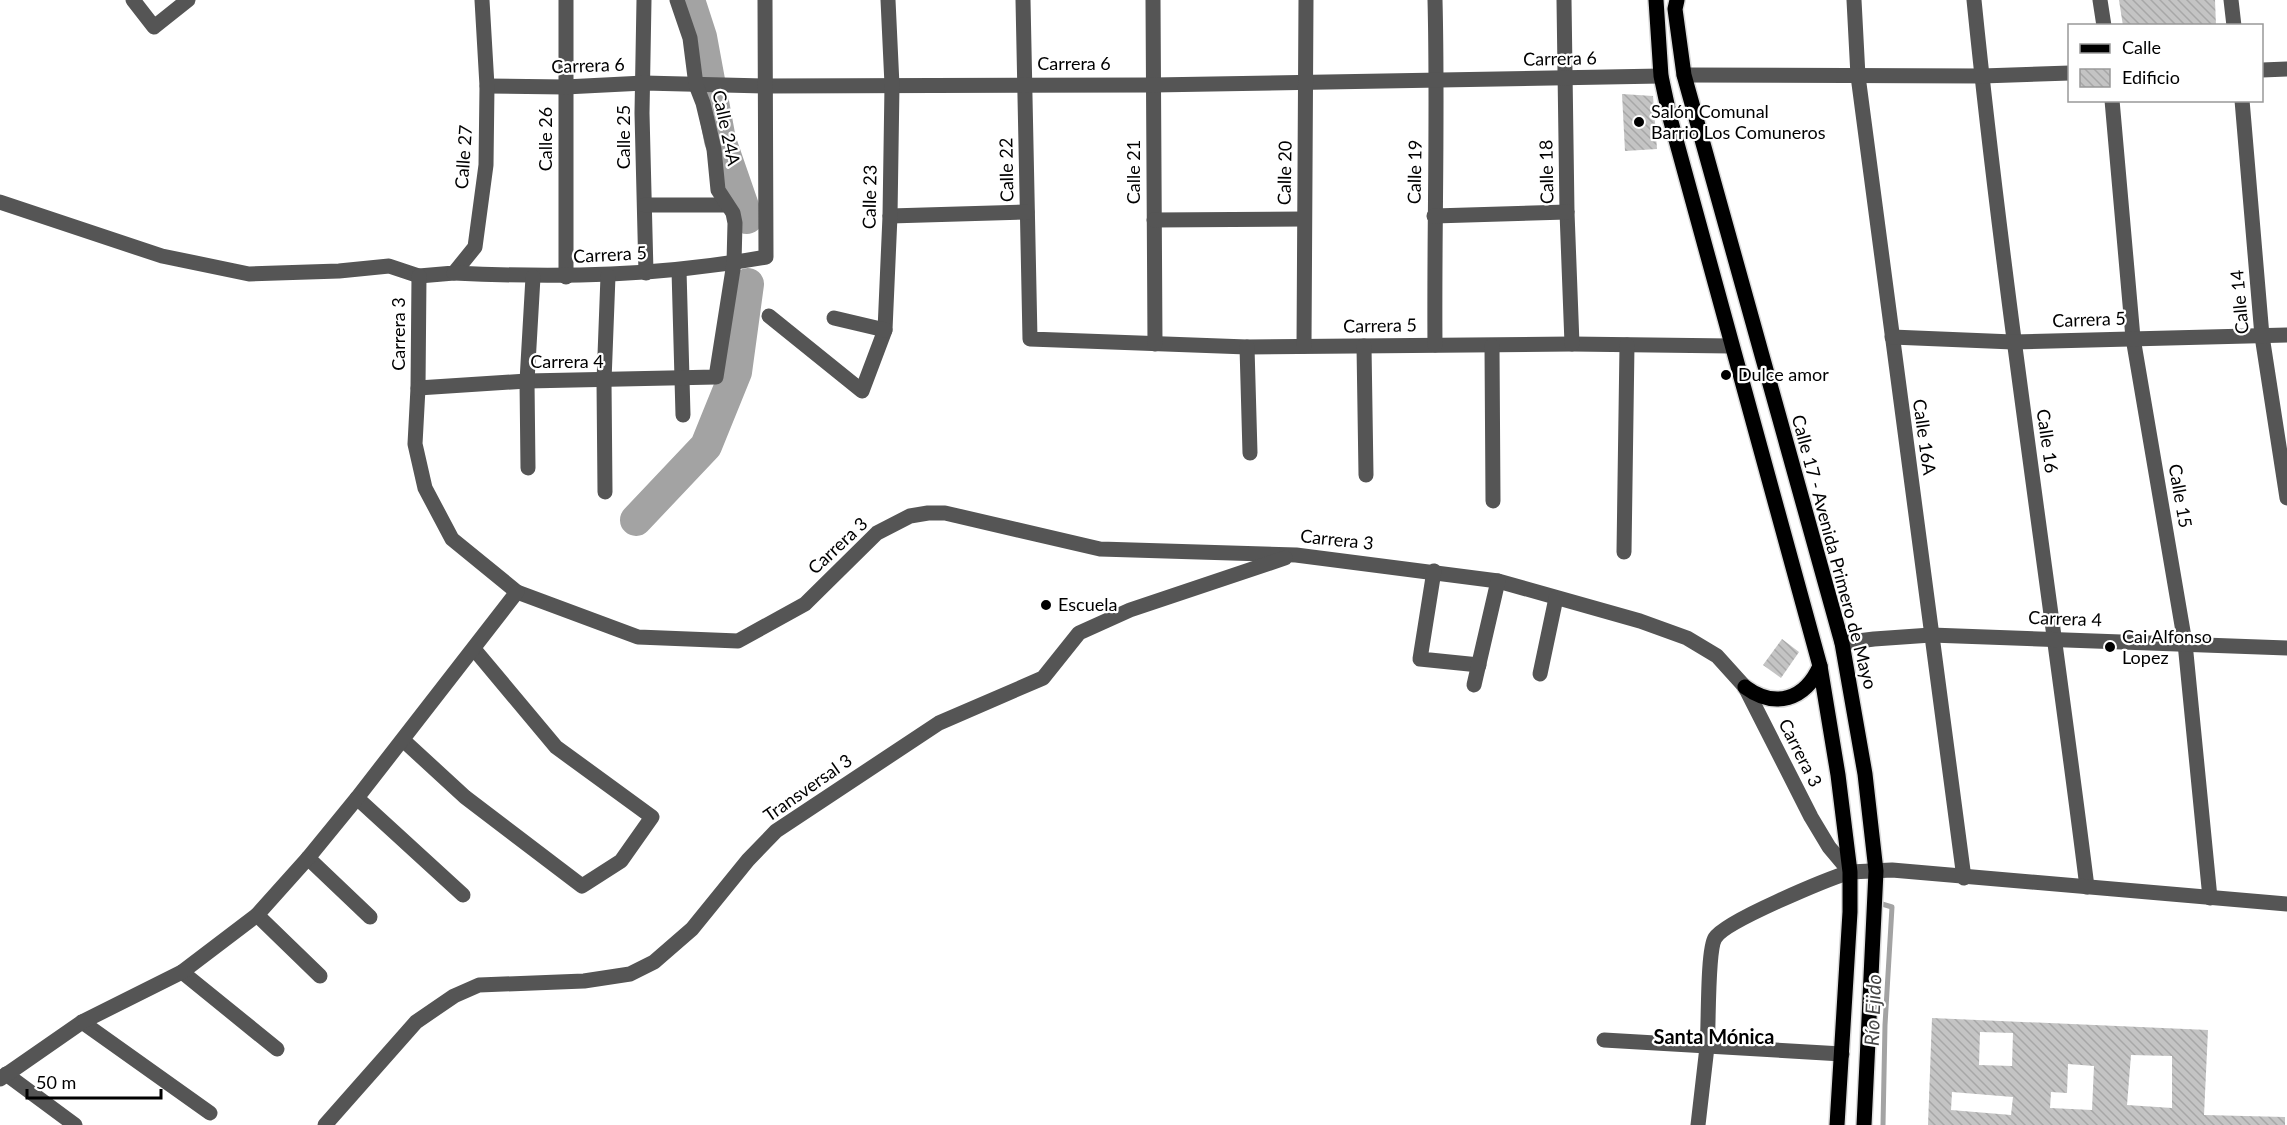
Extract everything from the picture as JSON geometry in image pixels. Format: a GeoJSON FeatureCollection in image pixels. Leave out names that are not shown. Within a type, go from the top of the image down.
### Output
{"type":"FeatureCollection","features":[{"type":"Feature","properties":{"kind":"main road"},"geometry":{"type":"LineString","coordinates":[[1656,0],[1661,76],[1670,118],[1820,666],[1838,775],[1850,872],[1850,912],[1837,1125]]}},
{"type":"Feature","properties":{"kind":"main road","name":"Calle 17 - Avenida Primero de Mayo"},"geometry":{"type":"LineString","coordinates":[[1677,0],[1676,9],[1684,75],[1847,643],[1876,871],[1864,1125]]}},
{"type":"Feature","properties":{"kind":"main road"},"geometry":{"type":"LineString","coordinates":[[1745,687],[1766,698],[1788,698],[1808,686],[1820,666]]}},
{"type":"Feature","properties":{"kind":"street"},"geometry":{"type":"LineString","coordinates":[[133,0],[154,27],[188,0]]}},
{"type":"Feature","properties":{"kind":"street","name":"Calle 27"},"geometry":{"type":"LineString","coordinates":[[454,273],[475,247],[486,165],[487,86],[482,0]]}},
{"type":"Feature","properties":{"kind":"street","name":"Calle 26"},"geometry":{"type":"LineString","coordinates":[[566,0],[566,277]]}},
{"type":"Feature","properties":{"kind":"street","name":"Calle 25"},"geometry":{"type":"LineString","coordinates":[[644,0],[642,113],[646,273]]}},
{"type":"Feature","properties":{"kind":"street","name":"Calle 24A"},"geometry":{"type":"LineString","coordinates":[[677,0],[690,38],[698,85],[714,149],[718,190],[733,213],[735,224],[734,263],[716,377]]}},
{"type":"Feature","properties":{"kind":"street"},"geometry":{"type":"LineString","coordinates":[[765,0],[765,86]]}},
{"type":"Feature","properties":{"kind":"street","name":"Calle 23"},"geometry":{"type":"LineString","coordinates":[[769,316],[862,391],[885,330],[892,85],[888,0]]}},
{"type":"Feature","properties":{"kind":"street","name":"Calle 22"},"geometry":{"type":"LineString","coordinates":[[1023,0],[1030,339]]}},
{"type":"Feature","properties":{"kind":"street","name":"Calle 21"},"geometry":{"type":"LineString","coordinates":[[1153,0],[1155,344]]}},
{"type":"Feature","properties":{"kind":"street","name":"Calle 20"},"geometry":{"type":"LineString","coordinates":[[1304,346],[1306,0]]}},
{"type":"Feature","properties":{"kind":"street","name":"Calle 19"},"geometry":{"type":"LineString","coordinates":[[1435,0],[1437,81],[1434,216],[1435,345]]}},
{"type":"Feature","properties":{"kind":"street","name":"Calle 18"},"geometry":{"type":"LineString","coordinates":[[1564,0],[1567,212],[1572,344]]}},
{"type":"Feature","properties":{"kind":"street","name":"Calle 16A"},"geometry":{"type":"LineString","coordinates":[[1854,0],[1858,76],[1964,878]]}},
{"type":"Feature","properties":{"kind":"street","name":"Calle 16"},"geometry":{"type":"LineString","coordinates":[[1974,0],[2013,342],[2055,638],[2086,887]]}},
{"type":"Feature","properties":{"kind":"street"},"geometry":{"type":"LineString","coordinates":[[2100,0],[2103,24]]}},
{"type":"Feature","properties":{"kind":"street"},"geometry":{"type":"LineString","coordinates":[[2231,0],[2234,24]]}},
{"type":"Feature","properties":{"kind":"street"},"geometry":{"type":"LineString","coordinates":[[2263,70],[2287,69]]}},
{"type":"Feature","properties":{"kind":"street"},"geometry":{"type":"LineString","coordinates":[[1684,75],[1982,76],[2068,73]]}},
{"type":"Feature","properties":{"kind":"street","name":"Carrera 6"},"geometry":{"type":"LineString","coordinates":[[487,86],[565,87],[644,83],[765,86],[1153,85],[1661,76]]}},
{"type":"Feature","properties":{"kind":"street","name":"Carrera 5"},"geometry":{"type":"LineString","coordinates":[[454,273],[533,277],[608,276],[680,270],[766,257],[765,86]]}},
{"type":"Feature","properties":{"kind":"street","name":"Calle 15"},"geometry":{"type":"LineString","coordinates":[[2112,102],[2133,338],[2185,644],[2210,898]]}},
{"type":"Feature","properties":{"kind":"street","name":"Calle 14"},"geometry":{"type":"LineString","coordinates":[[2242,102],[2262,336],[2287,498]]}},
{"type":"Feature","properties":{"kind":"street","name":"Carrera 3"},"geometry":{"type":"LineString","coordinates":[[0,202],[162,256],[249,274],[339,271],[389,266],[419,276],[415,444],[425,488],[452,539],[517,592],[638,637],[738,641],[805,604],[877,533],[910,516],[928,513],[945,513],[1100,549],[1296,555],[1498,581],[1640,621],[1687,638],[1717,656],[1745,687],[1810,817],[1829,847],[1850,872]]}},
{"type":"Feature","properties":{"kind":"street"},"geometry":{"type":"LineString","coordinates":[[645,205],[727,205]]}},
{"type":"Feature","properties":{"kind":"street"},"geometry":{"type":"LineString","coordinates":[[890,216],[1027,212]]}},
{"type":"Feature","properties":{"kind":"street"},"geometry":{"type":"LineString","coordinates":[[1434,216],[1567,212]]}},
{"type":"Feature","properties":{"kind":"street"},"geometry":{"type":"LineString","coordinates":[[1154,220],[1304,219]]}},
{"type":"Feature","properties":{"kind":"street"},"geometry":{"type":"LineString","coordinates":[[680,270],[683,416]]}},
{"type":"Feature","properties":{"kind":"street"},"geometry":{"type":"LineString","coordinates":[[419,276],[454,273]]}},
{"type":"Feature","properties":{"kind":"street"},"geometry":{"type":"LineString","coordinates":[[605,492],[604,381],[608,276]]}},
{"type":"Feature","properties":{"kind":"street"},"geometry":{"type":"LineString","coordinates":[[528,468],[527,381],[533,277]]}},
{"type":"Feature","properties":{"kind":"street"},"geometry":{"type":"LineString","coordinates":[[834,318],[885,330]]}},
{"type":"Feature","properties":{"kind":"street","name":"Carrera 5"},"geometry":{"type":"LineString","coordinates":[[1892,337],[2013,342],[2287,335]]}},
{"type":"Feature","properties":{"kind":"street","name":"Carrera 5"},"geometry":{"type":"LineString","coordinates":[[1030,339],[1247,347],[1572,344],[1731,346]]}},
{"type":"Feature","properties":{"kind":"street"},"geometry":{"type":"LineString","coordinates":[[1624,552],[1627,345]]}},
{"type":"Feature","properties":{"kind":"street"},"geometry":{"type":"LineString","coordinates":[[1364,346],[1366,475]]}},
{"type":"Feature","properties":{"kind":"street"},"geometry":{"type":"LineString","coordinates":[[1492,346],[1493,501]]}},
{"type":"Feature","properties":{"kind":"street"},"geometry":{"type":"LineString","coordinates":[[1247,347],[1250,453]]}},
{"type":"Feature","properties":{"kind":"street","name":"Carrera 4"},"geometry":{"type":"LineString","coordinates":[[418,388],[527,381],[716,377]]}},
{"type":"Feature","properties":{"kind":"street","name":"Transversal 3"},"geometry":{"type":"LineString","coordinates":[[325,1125],[416,1022],[454,996],[479,985],[584,981],[630,974],[654,962],[692,929],[748,860],[776,831],[939,723],[1044,678],[1079,633],[1130,610],[1296,555]]}},
{"type":"Feature","properties":{"kind":"street"},"geometry":{"type":"LineString","coordinates":[[1434,571],[1420,659],[1479,665]]}},
{"type":"Feature","properties":{"kind":"street"},"geometry":{"type":"LineString","coordinates":[[1474,685],[1498,581]]}},
{"type":"Feature","properties":{"kind":"street"},"geometry":{"type":"LineString","coordinates":[[75,1125],[3,1077],[82,1022],[182,972],[257,915],[357,798],[517,592]]}},
{"type":"Feature","properties":{"kind":"street"},"geometry":{"type":"LineString","coordinates":[[1540,674],[1556,598]]}},
{"type":"Feature","properties":{"kind":"street","name":"Carrera 4"},"geometry":{"type":"LineString","coordinates":[[1847,643],[1931,635],[2287,648]]}},
{"type":"Feature","properties":{"kind":"street"},"geometry":{"type":"LineString","coordinates":[[403,740],[465,797],[582,886],[621,861],[652,817],[556,747],[474,649]]}},
{"type":"Feature","properties":{"kind":"street"},"geometry":{"type":"LineString","coordinates":[[357,798],[463,895]]}},
{"type":"Feature","properties":{"kind":"street"},"geometry":{"type":"LineString","coordinates":[[308,858],[370,918]]}},
{"type":"Feature","properties":{"kind":"street"},"geometry":{"type":"LineString","coordinates":[[1698,1125],[1707,1046],[1711,956],[1714,938],[1730,925],[1826,880],[1850,872],[1892,870],[2287,904]]}},
{"type":"Feature","properties":{"kind":"street"},"geometry":{"type":"LineString","coordinates":[[257,915],[320,976]]}},
{"type":"Feature","properties":{"kind":"street"},"geometry":{"type":"LineString","coordinates":[[182,972],[277,1049]]}},
{"type":"Feature","properties":{"kind":"street"},"geometry":{"type":"LineString","coordinates":[[82,1022],[210,1113]]}},
{"type":"Feature","properties":{"kind":"street"},"geometry":{"type":"LineString","coordinates":[[1604,1040],[1842,1054]]}},
{"type":"Feature","properties":{"kind":"building"},"geometry":{"type":"Polygon","coordinates":[[[2119,0],[2215,0],[2216,24],[2123,24],[2119,0]]]}},
{"type":"Feature","properties":{"kind":"building","name":"Salón Comunal Barrio Los Comuneros"},"geometry":{"type":"Polygon","coordinates":[[[1622,94],[1653,96],[1657,149],[1625,151],[1622,94]]]}},
{"type":"Feature","properties":{"kind":"building"},"geometry":{"type":"Polygon","coordinates":[[[1782,639],[1799,652],[1781,678],[1763,665],[1782,639]]]}},
{"type":"Feature","properties":{"kind":"building"},"geometry":{"type":"Polygon","coordinates":[[[1932,1018],[2208,1030],[2204,1115],[2285,1117],[2285,1125],[1928,1125],[1932,1018]],[[1980,1032],[1979,1065],[2012,1066],[2013,1033],[1980,1032]],[[2131,1055],[2127,1105],[2172,1108],[2172,1056],[2131,1055]],[[2068,1064],[2067,1093],[2051,1092],[2050,1108],[2092,1110],[2094,1066],[2068,1064]],[[1952,1092],[1951,1110],[2011,1115],[2013,1097],[1952,1092]]]}},
{"type":"Feature","properties":{"kind":"waterway"},"geometry":{"type":"LineString","coordinates":[[689,0],[701,37],[720,140],[747,218]]}},
{"type":"Feature","properties":{"kind":"waterway"},"geometry":{"type":"LineString","coordinates":[[636,520],[706,446],[736,372],[748,284]]}},
{"type":"Feature","properties":{"kind":"waterway","name":"Río Ejido"},"geometry":{"type":"LineString","coordinates":[[1882,904],[1892,907],[1885,1025],[1883,1125]]}},
{"type":"Feature","properties":{"kind":"place","name":"Salón Comunal Barrio Los Comuneros"},"geometry":{"type":"Point","coordinates":[1639,122]}},
{"type":"Feature","properties":{"kind":"place","name":"Dulce amor"},"geometry":{"type":"Point","coordinates":[1726,375]}},
{"type":"Feature","properties":{"kind":"place","name":"Escuela"},"geometry":{"type":"Point","coordinates":[1046,605]}},
{"type":"Feature","properties":{"kind":"place","name":"Cai Alfonso Lopez"},"geometry":{"type":"Point","coordinates":[2110,647]}},
{"type":"Feature","properties":{"kind":"district","name":"Santa Mónica"},"geometry":{"type":"Point","coordinates":[1714,1037]}}]}
